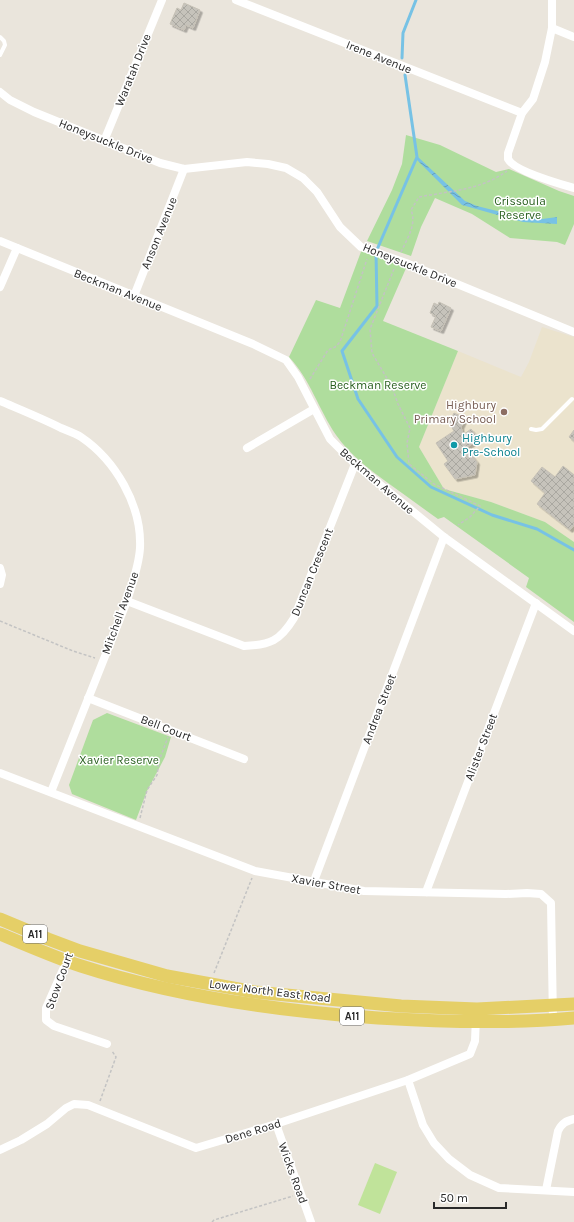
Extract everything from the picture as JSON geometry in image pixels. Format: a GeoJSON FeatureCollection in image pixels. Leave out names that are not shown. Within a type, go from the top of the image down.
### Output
{"type":"FeatureCollection","features":[{"type":"Feature","properties":{"kind":"main road","name":"Lower North East Road"},"geometry":{"type":"LineString","coordinates":[[0,919],[71,947],[167,976],[255,992],[401,1006],[477,1008],[574,1004]]}},
{"type":"Feature","properties":{"kind":"main road","name":"Lower North East Road"},"geometry":{"type":"LineString","coordinates":[[0,934],[67,961],[133,981],[184,994],[253,1005],[323,1014],[400,1019],[476,1022],[574,1018]]}},
{"type":"Feature","properties":{"kind":"street","name":"Waratah Drive"},"geometry":{"type":"LineString","coordinates":[[104,141],[162,0]]}},
{"type":"Feature","properties":{"kind":"street","name":"Irene Avenue"},"geometry":{"type":"LineString","coordinates":[[236,0],[522,114]]}},
{"type":"Feature","properties":{"kind":"street"},"geometry":{"type":"LineString","coordinates":[[552,0],[552,28],[545,62],[532,99],[522,114],[508,153],[508,159],[528,173],[574,188]]}},
{"type":"Feature","properties":{"kind":"street"},"geometry":{"type":"LineString","coordinates":[[552,28],[574,37]]}},
{"type":"Feature","properties":{"kind":"street","name":"Honeysuckle Drive"},"geometry":{"type":"LineString","coordinates":[[0,92],[10,100],[34,112],[160,163],[184,169],[247,162],[268,164],[286,168],[303,178],[317,192],[340,227],[361,247],[398,260],[574,332]]}},
{"type":"Feature","properties":{"kind":"street","name":"Anson Avenue"},"geometry":{"type":"LineString","coordinates":[[134,296],[184,169]]}},
{"type":"Feature","properties":{"kind":"street","name":"Beckman Avenue"},"geometry":{"type":"LineString","coordinates":[[0,241],[253,344],[286,360],[298,377],[330,440],[355,464],[444,537],[574,631]]}},
{"type":"Feature","properties":{"kind":"street"},"geometry":{"type":"LineString","coordinates":[[0,287],[17,248]]}},
{"type":"Feature","properties":{"kind":"street","name":"Mitchell Avenue"},"geometry":{"type":"LineString","coordinates":[[0,401],[80,436],[101,455],[114,469],[134,506],[139,528],[140,548],[136,574],[127,601],[51,792]]}},
{"type":"Feature","properties":{"kind":"street"},"geometry":{"type":"LineString","coordinates":[[247,448],[314,409]]}},
{"type":"Feature","properties":{"kind":"street","name":"Duncan Crescent"},"geometry":{"type":"LineString","coordinates":[[127,601],[244,646],[260,646],[274,640],[287,629],[294,618],[355,464]]}},
{"type":"Feature","properties":{"kind":"street","name":"Andrea Street"},"geometry":{"type":"LineString","coordinates":[[314,882],[444,537]]}},
{"type":"Feature","properties":{"kind":"street"},"geometry":{"type":"LineString","coordinates":[[0,568],[2,575],[0,584]]}},
{"type":"Feature","properties":{"kind":"street","name":"Alister Street"},"geometry":{"type":"LineString","coordinates":[[426,892],[536,603]]}},
{"type":"Feature","properties":{"kind":"street","name":"Bell Court"},"geometry":{"type":"LineString","coordinates":[[88,698],[244,759]]}},
{"type":"Feature","properties":{"kind":"street","name":"Xavier Street"},"geometry":{"type":"LineString","coordinates":[[0,773],[255,871],[364,891],[541,894],[551,903],[554,1020]]}},
{"type":"Feature","properties":{"kind":"street","name":"Stow Court"},"geometry":{"type":"LineString","coordinates":[[71,947],[67,961],[46,1008],[46,1020],[54,1026],[108,1044]]}},
{"type":"Feature","properties":{"kind":"street","name":"Dene Road"},"geometry":{"type":"LineString","coordinates":[[0,1150],[21,1140],[47,1124],[66,1108],[74,1104],[88,1105],[196,1148],[276,1124],[408,1080],[470,1054],[475,1041],[477,1008]]}},
{"type":"Feature","properties":{"kind":"street"},"geometry":{"type":"LineString","coordinates":[[408,1080],[423,1125],[434,1143],[449,1159],[470,1176],[499,1188],[574,1192]]}},
{"type":"Feature","properties":{"kind":"street"},"geometry":{"type":"LineString","coordinates":[[546,1190],[558,1131],[561,1125],[565,1122],[574,1120]]}},
{"type":"Feature","properties":{"kind":"street","name":"Wicks Road"},"geometry":{"type":"LineString","coordinates":[[276,1124],[311,1222]]}},
{"type":"Feature","properties":{"kind":"lane"},"geometry":{"type":"LineString","coordinates":[[0,37],[4,41],[5,45],[0,55]]}},
{"type":"Feature","properties":{"kind":"lane"},"geometry":{"type":"LineString","coordinates":[[532,429],[542,429],[572,399]]}},
{"type":"Feature","properties":{"kind":"path"},"geometry":{"type":"LineString","coordinates":[[458,525],[470,517],[480,506],[434,484],[409,464],[407,443],[410,428],[398,404],[392,386],[372,353],[370,329],[412,224],[414,218],[411,210],[419,197],[452,192],[483,184],[498,178],[509,169],[516,166]]}},
{"type":"Feature","properties":{"kind":"path"},"geometry":{"type":"LineString","coordinates":[[304,389],[328,350],[335,347],[340,342],[370,250]]}},
{"type":"Feature","properties":{"kind":"path"},"geometry":{"type":"LineString","coordinates":[[0,621],[73,651],[103,660]]}},
{"type":"Feature","properties":{"kind":"path"},"geometry":{"type":"LineString","coordinates":[[137,826],[147,790],[157,775],[159,761],[171,730]]}},
{"type":"Feature","properties":{"kind":"path"},"geometry":{"type":"LineString","coordinates":[[213,977],[255,871]]}},
{"type":"Feature","properties":{"kind":"path"},"geometry":{"type":"LineString","coordinates":[[97,1109],[116,1057],[108,1044]]}},
{"type":"Feature","properties":{"kind":"path"},"geometry":{"type":"LineString","coordinates":[[212,1222],[214,1220],[301,1194]]}},
{"type":"Feature","properties":{"kind":"shaded area","name":"Highbury Primary School"},"geometry":{"type":"Polygon","coordinates":[[[542,327],[574,337],[574,542],[545,522],[491,502],[444,489],[419,447],[458,351],[521,377],[529,362],[542,327]]]}},
{"type":"Feature","properties":{"kind":"green space","name":"Crissoula Reserve"},"geometry":{"type":"Polygon","coordinates":[[[406,135],[440,145],[496,172],[509,169],[574,196],[574,224],[565,245],[557,242],[510,238],[472,214],[435,198],[421,227],[411,256],[367,241],[392,190],[402,164],[406,135]]]}},
{"type":"Feature","properties":{"kind":"green space","name":"Beckman Reserve"},"geometry":{"type":"Polygon","coordinates":[[[362,249],[407,266],[383,321],[458,351],[419,447],[444,489],[491,502],[545,522],[574,542],[574,622],[526,587],[529,578],[444,517],[438,519],[381,478],[354,455],[336,435],[303,375],[289,357],[316,300],[340,308],[362,249]]]}},
{"type":"Feature","properties":{"kind":"green space","name":"Xavier Reserve"},"geometry":{"type":"Polygon","coordinates":[[[107,713],[171,737],[165,757],[147,791],[136,820],[72,794],[69,785],[93,720],[107,713]]]}},
{"type":"Feature","properties":{"kind":"green space"},"geometry":{"type":"Polygon","coordinates":[[[375,1163],[397,1172],[380,1214],[358,1205],[375,1163]]]}},
{"type":"Feature","properties":{"kind":"water"},"geometry":{"type":"Polygon","coordinates":[[[418,157],[465,201],[477,206],[525,218],[542,219],[557,217],[557,224],[523,222],[462,205],[415,158],[418,157]]]}},
{"type":"Feature","properties":{"kind":"building"},"geometry":{"type":"Polygon","coordinates":[[[184,3],[200,10],[193,28],[186,25],[184,30],[170,24],[177,8],[181,10],[184,3]]]}},
{"type":"Feature","properties":{"kind":"building"},"geometry":{"type":"Polygon","coordinates":[[[439,302],[451,308],[441,331],[431,327],[436,316],[430,313],[434,303],[438,305],[439,302]]]}},
{"type":"Feature","properties":{"kind":"building","name":"Highbury Pre-School"},"geometry":{"type":"Polygon","coordinates":[[[454,413],[465,418],[461,427],[463,435],[471,429],[479,439],[466,448],[477,462],[475,475],[455,479],[444,464],[448,461],[436,443],[454,431],[449,423],[454,413]]]}},
{"type":"Feature","properties":{"kind":"building"},"geometry":{"type":"Polygon","coordinates":[[[574,430],[574,441],[569,437],[574,430]]]}},
{"type":"Feature","properties":{"kind":"building"},"geometry":{"type":"Polygon","coordinates":[[[563,466],[574,475],[574,525],[570,530],[537,504],[545,493],[531,481],[542,467],[555,477],[563,466]]]}},
{"type":"Feature","properties":{"kind":"waterway"},"geometry":{"type":"LineString","coordinates":[[402,58],[403,33],[416,0]]}},
{"type":"Feature","properties":{"kind":"waterway"},"geometry":{"type":"LineString","coordinates":[[405,75],[417,157],[376,252],[377,306],[342,351],[358,399],[397,457],[431,487],[492,515],[537,529],[574,550]]}},
{"type":"Feature","properties":{"kind":"place","name":"Highbury Primary School"},"geometry":{"type":"Point","coordinates":[504,412]}},
{"type":"Feature","properties":{"kind":"place","name":"Highbury Pre-School"},"geometry":{"type":"Point","coordinates":[454,445]}}]}
